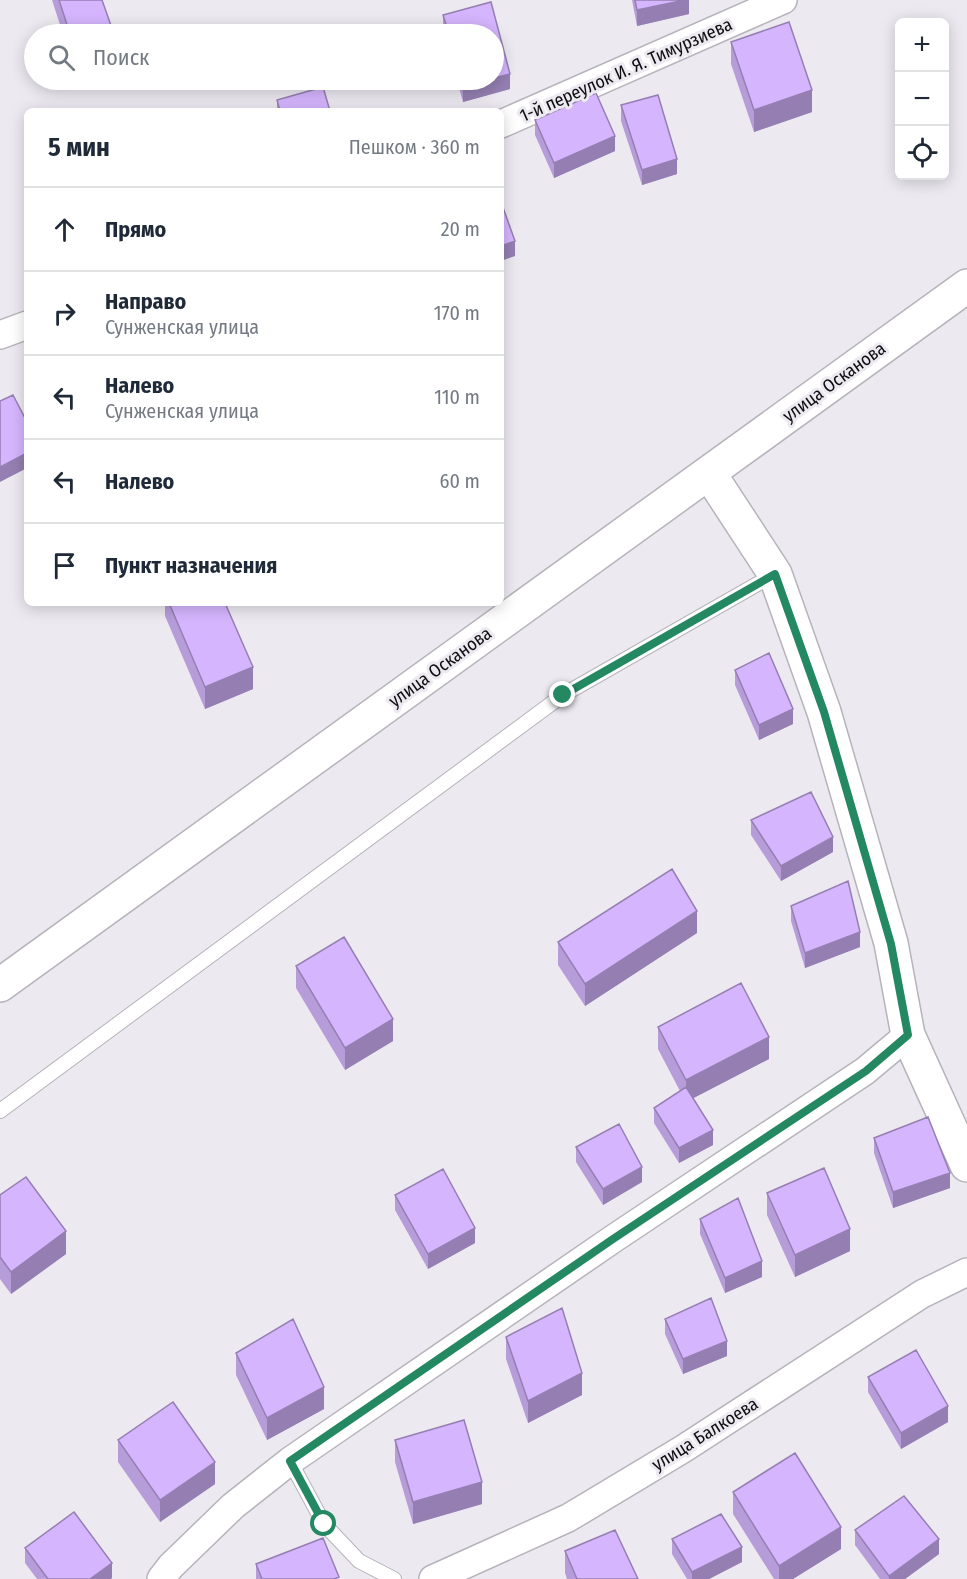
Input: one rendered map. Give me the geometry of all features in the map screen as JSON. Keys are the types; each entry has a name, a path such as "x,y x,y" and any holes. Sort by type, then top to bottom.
{"main road":[{"name":"улица Осканова","path":"0,986 967,285"},
{"path":"709,473 775,574 824,712 891,944 908,1035 967,1165"}],"street":[{"name":"1-й переулок И. Я. Тимурзиева","path":"504,123 783,0"},
{"path":"0,335 24,326"},
{"path":"160,1579 233,1506 290,1461 613,1239 866,1071 908,1035"},
{"name":"улица Балкоева","path":"435,1579 568,1518 683,1449 922,1294 967,1272"}],"lane":[{"path":"0,1111 563,695 775,574"},
{"path":"290,1461 324,1524 358,1561 394,1579"}],"building":[{"path":"59,0 102,0 110,24 67,24"},
{"path":"635,0 685,0 637,10"},
{"path":"491,2 497,24 446,24 443,15"},
{"path":"789,22 812,90 754,110 731,42"},
{"path":"504,51 510,74 504,76"},
{"path":"312,90 324,90 329,108 279,108 277,100"},
{"path":"596,93 615,136 554,163 535,120"},
{"path":"658,95 677,159 642,170 621,105"},
{"path":"504,210 515,241 504,245"},
{"path":"13,395 24,416 24,455 0,467 0,401"},
{"path":"170,606 226,606 253,667 205,687"},
{"path":"769,653 793,709 759,725 735,670"},
{"path":"811,792 833,837 781,866 751,820"},
{"path":"672,869 697,911 585,984 558,942"},
{"path":"848,881 860,932 805,953 791,906"},
{"path":"344,937 393,1019 345,1048 296,966"},
{"path":"741,983 769,1037 686,1080 658,1027"},
{"path":"686,1087 713,1130 679,1148 654,1108"},
{"path":"928,1117 950,1173 893,1192 874,1138"},
{"path":"619,1124 642,1167 603,1189 576,1147"},
{"path":"824,1168 850,1229 795,1255 767,1193"},
{"path":"443,1169 475,1228 428,1254 395,1195"},
{"path":"26,1177 66,1231 11,1272 0,1257 0,1195"},
{"path":"738,1198 762,1261 725,1278 700,1219"},
{"path":"711,1298 727,1341 683,1359 665,1319"},
{"path":"562,1308 582,1373 528,1401 506,1337"},
{"path":"293,1319 324,1387 267,1418 236,1353"},
{"path":"916,1350 948,1406 901,1433 868,1377"},
{"path":"173,1402 215,1462 160,1500 118,1440"},
{"path":"464,1420 482,1482 413,1502 395,1440"},
{"path":"795,1453 841,1527 779,1566 733,1492"},
{"path":"904,1496 939,1539 889,1576 855,1530"},
{"path":"74,1512 112,1563 90,1579 48,1579 25,1548"},
{"path":"721,1514 742,1547 692,1572 672,1539"},
{"path":"615,1530 638,1579 577,1579 565,1551"},
{"path":"323,1538 339,1577 334,1579 262,1579 256,1564"}],"route":[{"path":"324,1524 290,1461 613,1239 707,1179 866,1071 908,1035 891,944 824,712 775,574 563,695"}]}
